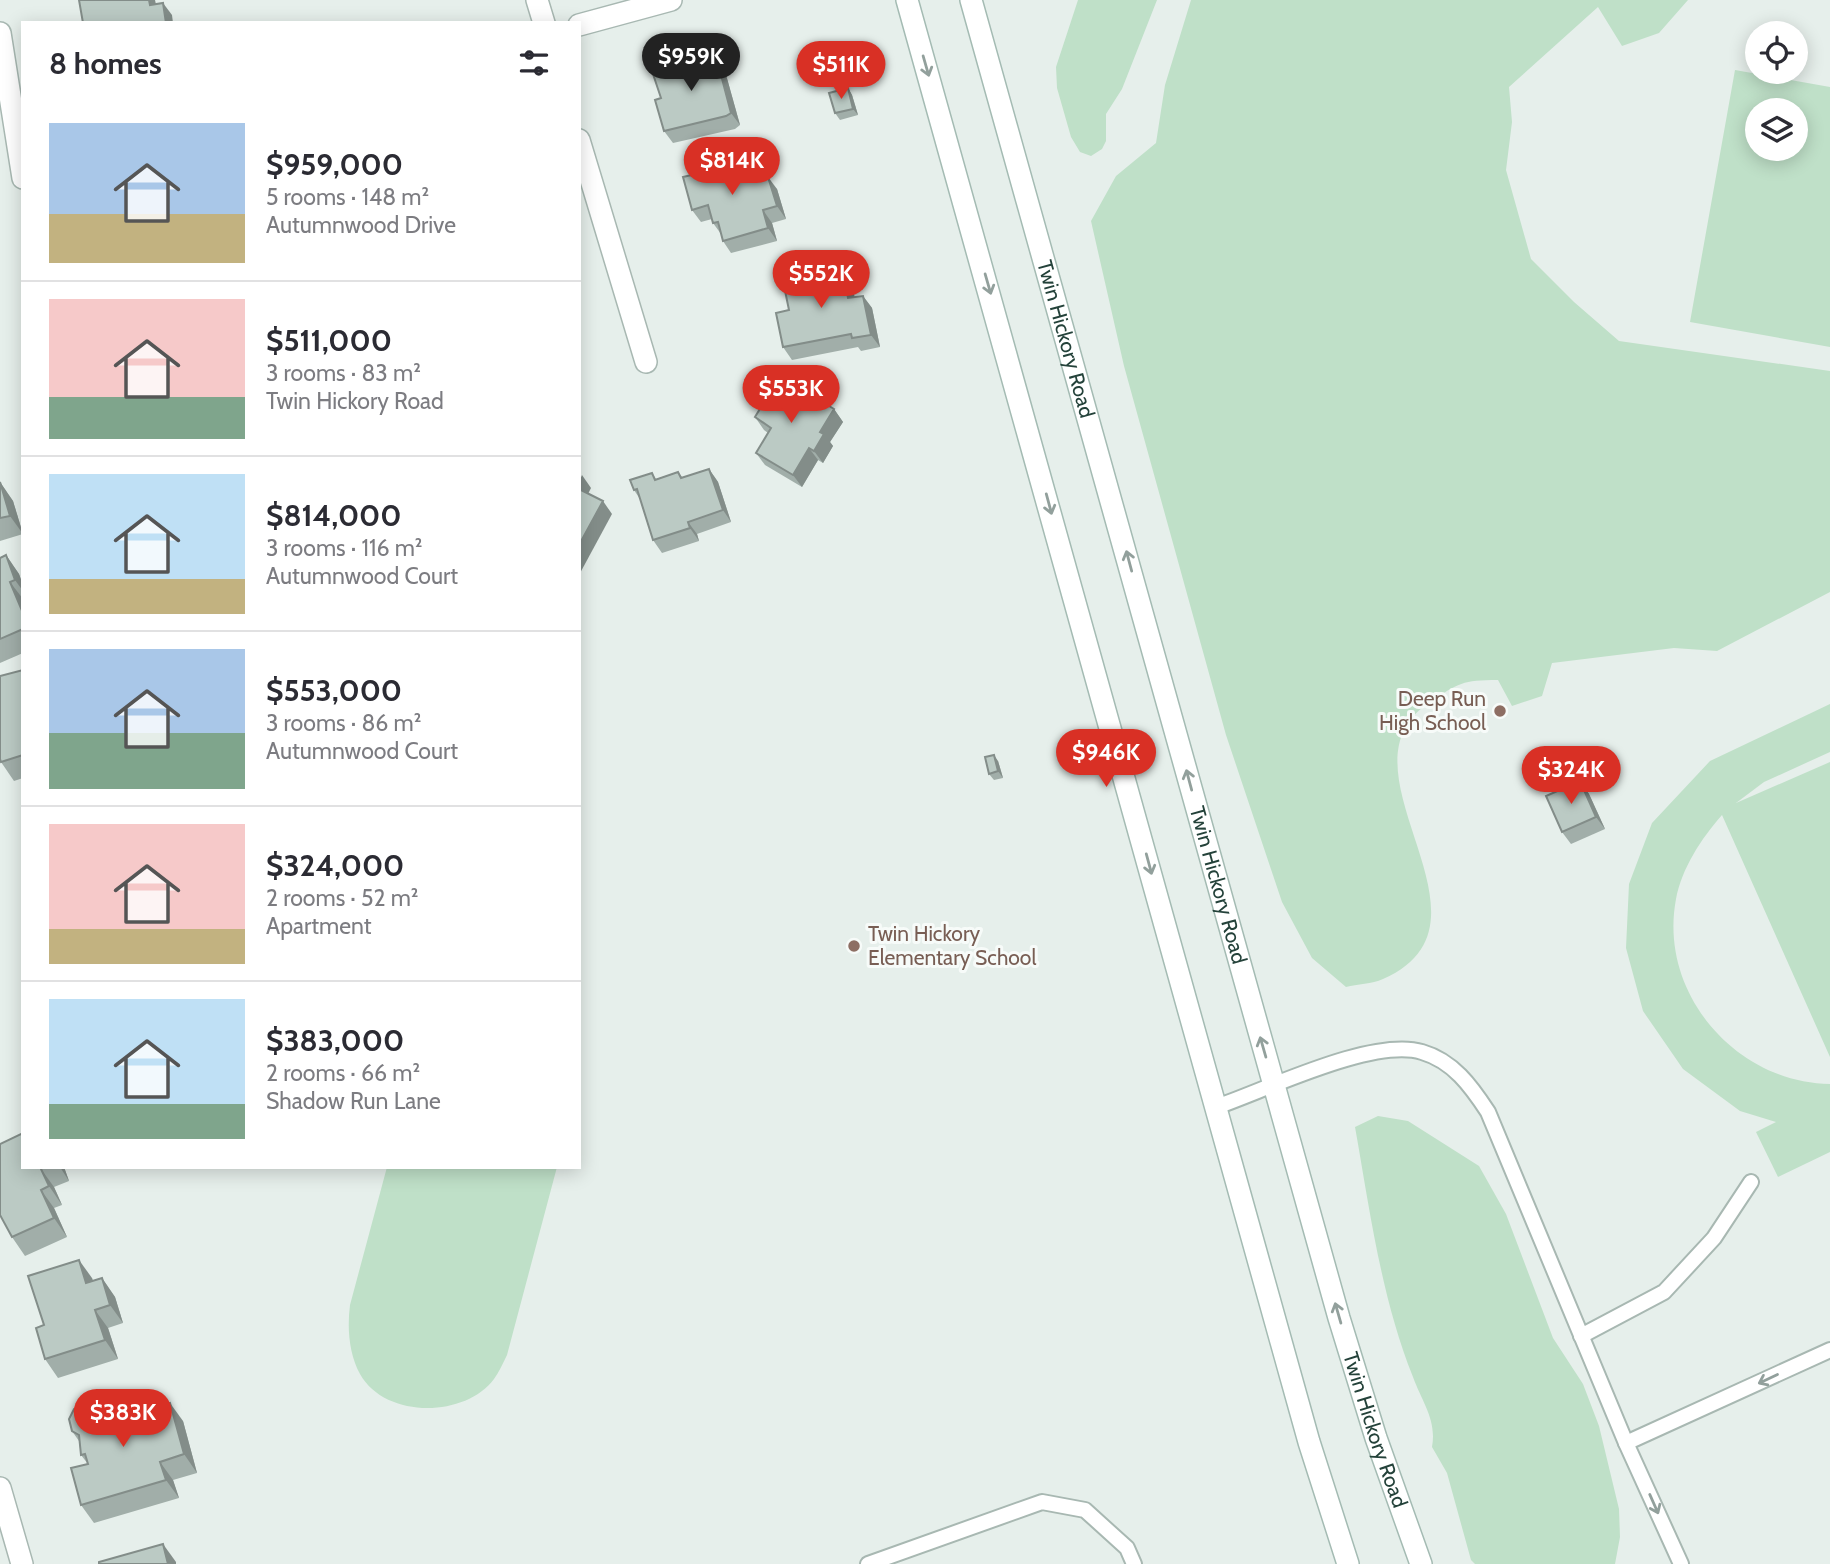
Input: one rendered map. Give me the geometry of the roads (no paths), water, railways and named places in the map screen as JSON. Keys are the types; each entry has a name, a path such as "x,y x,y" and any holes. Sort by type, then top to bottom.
{"main road":[{"path":"537,0 543,21"},
{"path":"581,23 671,0"},
{"path":"907,0 1309,1442 1348,1564"},
{"name":"Twin Hickory Road","path":"971,0 1357,1380 1421,1564"},
{"path":"0,33 16,167"},
{"path":"581,147 646,362"},
{"path":"0,1489 22,1564"}],"lane":[{"path":"1216,1107 1360,1055 1390,1049 1421,1052 1447,1064 1470,1084 1488,1112 1626,1443 1681,1564"},
{"path":"1581,1336 1664,1292 1714,1238 1751,1182"},
{"path":"1626,1443 1830,1350"},
{"path":"868,1564 1042,1502 1085,1510 1127,1548 1134,1564"}],"place":[{"name":"Deep Run High School","path":"1500,711"},
{"name":"Twin Hickory Elementary School","path":"854,946"}]}
